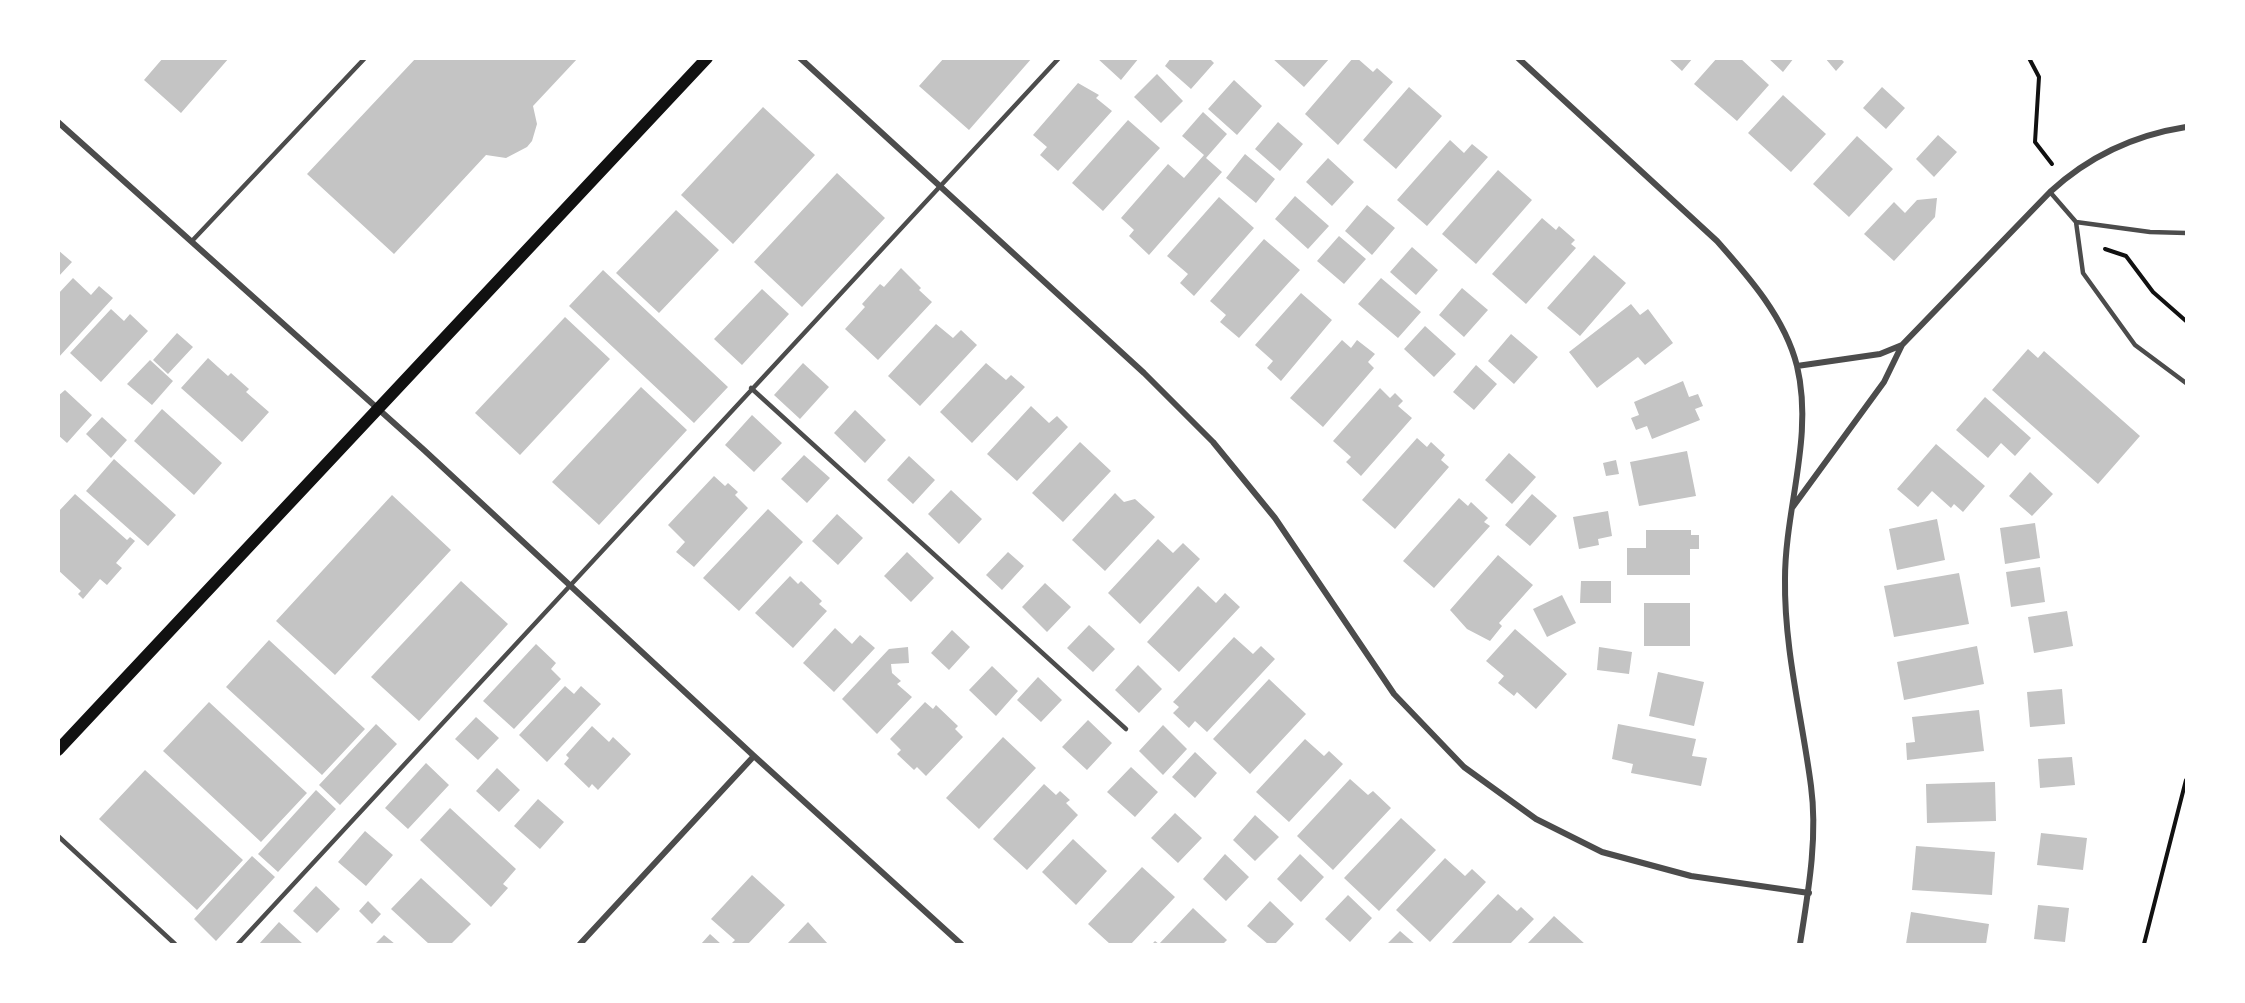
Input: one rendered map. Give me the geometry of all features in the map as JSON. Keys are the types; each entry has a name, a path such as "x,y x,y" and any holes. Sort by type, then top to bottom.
{"main road":[{"path":"58,750 707,58"}],"street":[{"path":"801,58 938,187 1144,373 1213,442 1275,518 1394,694 1464,767 1536,819 1602,852 1691,876 1809,893"},
{"path":"1518,58 1723,248 1775,316 1797,366 1802,402 1802,442 1791,508 1785,589 1791,664 1811,788 1809,893 1800,945"},
{"path":"58,122 378,409 962,945"},
{"path":"1791,508 1884,382 1902,345 2050,192 2064,179 2101,155 2132,140 2187,127"},
{"path":"1797,366 1880,354 1902,345"},
{"path":"580,945 754,756"}],"lane":[{"path":"192,241 365,58"},
{"path":"238,945 751,388 1059,58"},
{"path":"2050,192 2076,222 2083,273 2135,345 2187,383"},
{"path":"2076,222 2150,232 2187,233"},
{"path":"751,388 1126,729"},
{"path":"58,836 175,945"}],"path":[{"path":"2029,58 2039,77 2035,142 2064,179"},
{"path":"2105,249 2126,256 2153,292 2187,321"},
{"path":"2144,945 2187,780"}],"building":[{"path":"163,58 229,58 181,113 144,80"},
{"path":"416,58 578,58 533,106 537,124 532,141 527,147 506,158 486,155 394,254 307,174"},
{"path":"944,58 1032,58 969,130 919,86"},
{"path":"1097,58 1139,58 1121,80"},
{"path":"1171,58 1209,58 1214,63 1191,89 1165,66"},
{"path":"1272,58 1330,58 1304,87"},
{"path":"1353,58 1357,58 1373,72 1377,68 1393,82 1338,145 1305,114"},
{"path":"1668,58 1693,58 1682,71"},
{"path":"1717,58 1740,58 1769,85 1737,121 1694,84"},
{"path":"1768,58 1794,58 1783,72"},
{"path":"1825,58 1840,58 1844,62 1836,71"},
{"path":"1157,74 1183,101 1161,123 1134,97"},
{"path":"1234,80 1262,106 1237,135 1208,109"},
{"path":"1078,83 1099,95 1096,98 1112,111 1058,171 1040,155 1047,147 1033,135"},
{"path":"1409,87 1442,116 1396,169 1363,140"},
{"path":"1882,87 1905,108 1886,129 1863,108"},
{"path":"1783,95 1826,134 1791,172 1748,133"},
{"path":"763,107 815,155 733,244 681,195"},
{"path":"1203,112 1227,134 1206,158 1222,172 1149,255 1129,236 1134,230 1121,218 1168,164 1184,178 1204,155 1182,136"},
{"path":"1128,120 1160,148 1103,211 1072,183"},
{"path":"1278,122 1303,144 1280,171 1255,149"},
{"path":"1938,135 1957,152 1934,177 1916,159"},
{"path":"1857,136 1893,169 1849,217 1813,184"},
{"path":"1450,140 1464,153 1472,144 1488,157 1427,226 1397,200"},
{"path":"1245,154 1275,179 1256,203 1226,178"},
{"path":"1328,158 1354,182 1332,206 1306,182"},
{"path":"1498,170 1532,200 1476,264 1442,234"},
{"path":"837,173 885,218 802,307 754,262"},
{"path":"1295,196 1329,226 1308,249 1275,219"},
{"path":"1219,197 1254,228 1194,296 1180,283 1188,274 1167,256"},
{"path":"1937,198 1935,217 1894,261 1864,234 1894,202 1905,213 1917,200"},
{"path":"1367,205 1395,228 1372,255 1345,231"},
{"path":"676,210 719,250 659,313 616,273"},
{"path":"1542,218 1556,230 1559,226 1575,240 1571,244 1576,248 1526,304 1492,274"},
{"path":"1339,236 1366,259 1344,284 1317,261"},
{"path":"1264,239 1300,270 1239,338 1220,322 1226,315 1210,301"},
{"path":"1412,247 1438,270 1416,295 1390,272"},
{"path":"58,250 72,262 58,277"},
{"path":"1594,255 1626,283 1580,336 1547,308"},
{"path":"901,268 932,302 878,360 845,329 865,307 862,304 880,284 884,287"},
{"path":"603,270 728,387 694,423 569,306"},
{"path":"73,278 91,295 99,286 113,298 58,358 58,294"},
{"path":"1381,278 1421,312 1398,338 1358,304"},
{"path":"1462,288 1488,310 1464,337 1439,315"},
{"path":"762,289 789,314 742,365 714,339"},
{"path":"1301,293 1332,320 1281,381 1267,368 1273,361 1255,345"},
{"path":"1631,304 1640,315 1648,309 1673,343 1645,365 1638,357 1597,388 1569,352"},
{"path":"111,309 124,321 130,314 148,331 101,382 70,353"},
{"path":"565,317 610,359 520,455 475,413"},
{"path":"936,324 953,338 961,330 977,345 920,406 888,376"},
{"path":"1425,326 1456,354 1434,377 1404,349"},
{"path":"177,333 193,347 168,374 153,360"},
{"path":"1511,334 1538,357 1514,384 1488,361"},
{"path":"1342,340 1351,348 1357,340 1375,354 1368,362 1374,368 1323,427 1290,398"},
{"path":"2028,349 2038,358 2044,351 2140,436 2098,484 1992,390"},
{"path":"208,358 228,376 231,373 249,389 246,392 269,412 242,442 181,388"},
{"path":"150,360 173,381 152,405 127,384"},
{"path":"803,363 829,387 800,419 774,395"},
{"path":"986,363 1006,380 1011,375 1025,387 972,443 940,412"},
{"path":"1476,365 1497,384 1474,410 1453,392"},
{"path":"1683,381 1689,397 1698,394 1703,406 1695,409 1700,420 1652,439 1647,426 1636,430 1631,418 1639,415 1634,402"},
{"path":"641,387 687,430 599,525 552,482"},
{"path":"1380,388 1390,398 1395,393 1403,401 1398,406 1412,418 1361,476 1346,462 1351,457 1333,441"},
{"path":"65,390 92,415 67,443 58,435 58,396"},
{"path":"1985,397 2031,438 2015,456 2001,443 1988,458 1956,430"},
{"path":"1031,406 1049,423 1057,416 1068,427 1017,481 987,454"},
{"path":"162,409 222,463 194,495 134,441"},
{"path":"855,410 886,440 865,463 834,433"},
{"path":"752,415 782,443 754,472 725,445"},
{"path":"102,417 127,440 111,458 86,434"},
{"path":"1417,438 1427,447 1431,442 1445,455 1441,460 1449,467 1395,529 1362,500"},
{"path":"1080,442 1111,471 1063,522 1032,493"},
{"path":"1936,444 1985,486 1963,512 1954,504 1951,508 1932,491 1918,507 1897,489"},
{"path":"1687,451 1696,496 1639,506 1630,462"},
{"path":"1509,453 1536,477 1512,504 1485,480"},
{"path":"804,455 830,478 807,503 781,479"},
{"path":"909,456 935,480 913,504 887,480"},
{"path":"114,459 176,515 148,546 86,491"},
{"path":"1616,460 1619,474 1606,476 1603,463"},
{"path":"2030,472 2053,494 2032,516 2009,496"},
{"path":"714,476 725,486 728,483 738,492 735,495 748,508 694,567 676,552 685,542 668,525"},
{"path":"951,490 982,519 959,544 928,514"},
{"path":"1115,493 1124,502 1135,499 1155,517 1105,571 1072,540"},
{"path":"75,494 127,540 130,537 135,541 116,563 122,568 107,585 100,579 83,599 78,594 81,591 58,570 58,512"},
{"path":"1532,494 1557,516 1530,546 1505,525"},
{"path":"392,495 451,550 335,675 276,621"},
{"path":"1459,498 1468,506 1471,502 1488,518 1484,522 1490,526 1434,588 1403,561"},
{"path":"768,509 803,542 739,611 703,578"},
{"path":"1608,511 1612,536 1598,539 1599,545 1579,549 1573,517"},
{"path":"837,514 863,538 838,565 812,541"},
{"path":"1937,519 1945,560 1897,570 1889,529"},
{"path":"2035,523 2040,558 2005,564 2000,528"},
{"path":"1646,530 1691,530 1691,535 1699,535 1699,549 1690,549 1690,575 1627,575 1627,548 1646,548"},
{"path":"1158,539 1173,553 1183,543 1200,559 1140,624 1108,593"},
{"path":"907,552 934,578 911,602 884,576"},
{"path":"1008,552 1024,566 1002,590 986,575"},
{"path":"1498,555 1533,585 1499,623 1502,626 1490,641 1467,629 1450,610"},
{"path":"2040,567 2045,602 2011,607 2006,572"},
{"path":"1959,573 1969,624 1894,637 1884,586"},
{"path":"790,576 798,584 801,581 822,601 819,604 827,611 793,648 755,613"},
{"path":"461,581 508,624 419,721 371,677"},
{"path":"1581,581 1611,581 1611,603 1580,603"},
{"path":"1045,583 1071,607 1047,632 1022,607"},
{"path":"1198,586 1216,603 1225,593 1240,607 1179,672 1147,642"},
{"path":"1562,595 1576,623 1547,637 1533,609"},
{"path":"1644,603 1690,603 1690,646 1644,646"},
{"path":"2067,611 2073,646 2034,653 2028,617"},
{"path":"1089,625 1115,649 1093,672 1067,648"},
{"path":"835,628 852,644 860,635 875,648 834,692 803,663"},
{"path":"1515,629 1567,674 1536,709 1517,692 1514,696 1498,683 1504,676 1486,661"},
{"path":"952,630 970,647 949,670 931,653"},
{"path":"1234,637 1253,654 1261,646 1275,659 1207,732 1195,721 1189,728 1173,713 1179,707 1173,702"},
{"path":"269,640 365,729 322,775 226,687"},
{"path":"536,644 556,663 551,669 561,679 514,729 483,701"},
{"path":"1977,646 1984,684 1904,700 1897,662"},
{"path":"908,647 909,663 891,664 892,673 901,681 897,684 912,697 877,734 842,699 889,649"},
{"path":"1599,647 1632,652 1629,674 1597,670"},
{"path":"1138,665 1162,689 1139,713 1115,690"},
{"path":"992,666 1018,691 996,716 969,690"},
{"path":"1658,672 1704,682 1694,726 1649,716"},
{"path":"1038,677 1062,700 1041,722 1017,700"},
{"path":"1269,679 1306,714 1250,774 1213,739"},
{"path":"565,686 574,694 581,686 601,704 547,762 519,735"},
{"path":"2062,689 2065,724 2030,727 2027,692"},
{"path":"209,702 307,793 261,842 163,751"},
{"path":"925,702 933,709 936,705 958,726 955,729 963,737 926,776 917,767 914,770 897,754 901,750 890,739"},
{"path":"1979,710 1984,751 1907,760 1906,743 1915,742 1912,717"},
{"path":"476,717 499,738 478,760 455,739"},
{"path":"1088,720 1112,743 1087,770 1062,747"},
{"path":"376,724 397,744 340,805 319,785"},
{"path":"1618,724 1696,739 1692,756 1707,758 1701,786 1631,773 1633,764 1612,759"},
{"path":"1163,725 1187,749 1163,775 1139,751"},
{"path":"592,726 609,742 613,737 631,754 598,790 592,784 589,788 564,764 569,758 566,755"},
{"path":"1003,737 1036,768 979,829 946,798"},
{"path":"1305,739 1324,756 1329,751 1343,764 1289,822 1256,792"},
{"path":"1195,752 1217,773 1195,798 1172,777"},
{"path":"2072,757 2075,785 2040,788 2038,759"},
{"path":"426,763 449,785 408,829 385,808"},
{"path":"1131,767 1158,792 1135,817 1107,792"},
{"path":"497,768 520,790 499,812 476,791"},
{"path":"145,770 243,860 197,910 99,819"},
{"path":"1350,779 1368,795 1373,791 1391,808 1333,870 1297,836"},
{"path":"1995,782 1996,821 1927,823 1926,784"},
{"path":"1044,784 1056,795 1060,791 1070,800 1066,803 1078,815 1027,870 993,839"},
{"path":"316,790 336,809 278,872 258,854"},
{"path":"538,799 564,822 540,849 514,826"},
{"path":"450,808 516,869 503,884 508,888 491,907 420,840"},
{"path":"1175,813 1202,838 1178,863 1151,838"},
{"path":"1255,815 1279,837 1255,861 1233,840"},
{"path":"1401,818 1436,850 1379,911 1344,878"},
{"path":"365,831 393,855 366,886 338,862"},
{"path":"2041,833 2087,838 2083,870 2037,865"},
{"path":"1073,839 1107,871 1076,905 1042,872"},
{"path":"1916,846 1995,852 1992,895 1912,890"},
{"path":"1225,854 1249,877 1226,901 1203,879"},
{"path":"1300,854 1324,877 1301,902 1277,879"},
{"path":"252,856 275,877 216,941 194,919"},
{"path":"1445,858 1465,876 1472,869 1486,882 1430,942 1396,910"},
{"path":"1142,867 1175,897 1131,944 1110,944 1088,924"},
{"path":"752,875 785,905 748,944 731,944 735,940 711,919"},
{"path":"421,878 471,924 451,944 429,944 391,909"},
{"path":"316,886 340,909 317,933 293,911"},
{"path":"1498,894 1517,911 1521,907 1534,919 1510,944 1451,944"},
{"path":"1348,895 1372,918 1350,942 1325,919"},
{"path":"368,901 381,914 372,924 359,911"},
{"path":"1270,901 1294,924 1275,944 1268,944 1247,926"},
{"path":"2038,905 2069,908 2065,942 2034,939"},
{"path":"1193,908 1227,940 1223,944 1159,944"},
{"path":"1911,912 1989,924 1986,944 1906,944"},
{"path":"1554,916 1585,944 1527,944"},
{"path":"279,922 303,944 259,944"},
{"path":"808,922 828,944 787,944"},
{"path":"1400,931 1415,944 1387,944"},
{"path":"710,934 721,944 701,944"},
{"path":"384,935 395,944 375,944"}]}
